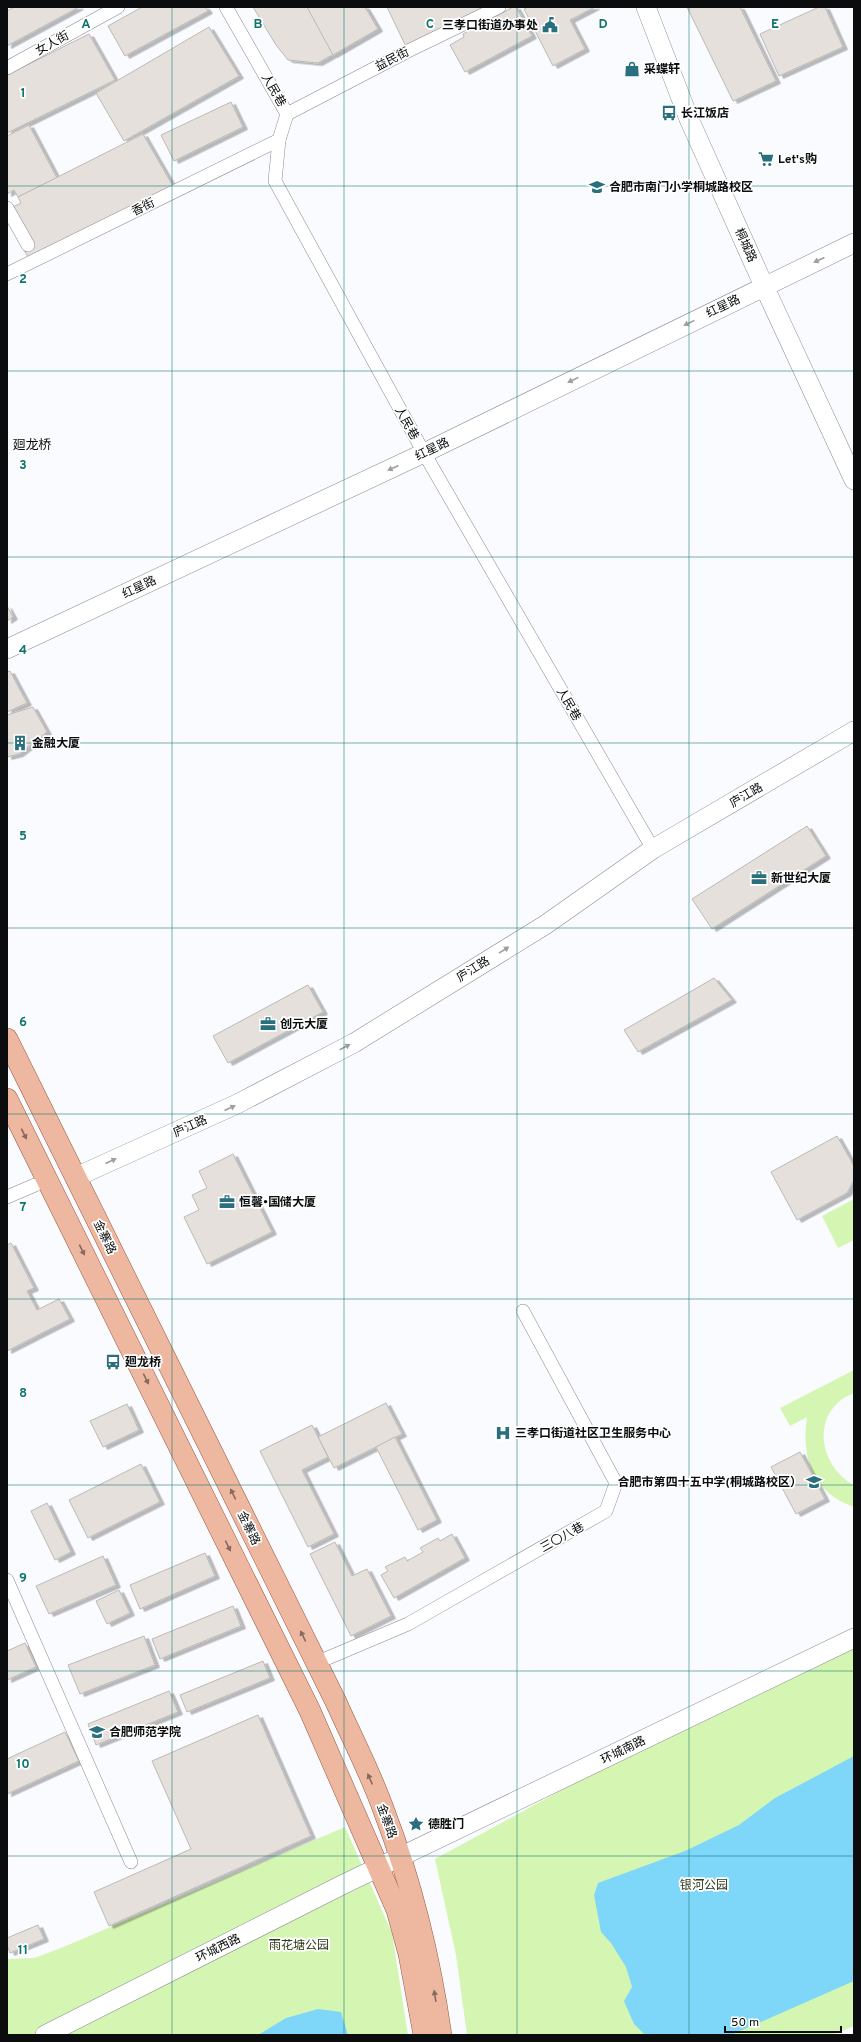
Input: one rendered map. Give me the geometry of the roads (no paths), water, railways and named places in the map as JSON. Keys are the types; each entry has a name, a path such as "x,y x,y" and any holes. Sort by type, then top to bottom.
{"main road":[{"name":"金寨路","path":"7,1038 316,1663 384,1810 397,1910 407,1947 424,2035"},
{"name":"金寨路","path":"7,1099 310,1711 390,1863 416,1907 427,1949 441,2035"}],"street":[{"name":"女人街","path":"7,68 118,7"},
{"name":"人民巷","path":"226,7 287,114 279,140 275,181 424,453 653,849"},
{"name":"益民街","path":"287,114 408,51 499,7"},
{"name":"桐城路","path":"646,7 689,119 854,454"},
{"name":"桐城路","path":"659,7 710,142 854,480"},
{"name":"香街","path":"7,274 279,140"},
{"path":"7,208 16,228 28,245"},
{"name":"红星路","path":"7,649 424,453 769,283 854,243"},
{"name":"庐江路","path":"76,1177 238,1104 354,1043 545,925 653,849 854,731"},
{"path":"7,1197 34,1185"},
{"name":"三〇八巷","path":"316,1663 408,1624 606,1511 616,1483 523,1311"},
{"path":"7,1580 131,1862"},
{"name":"环城南路","path":"390,1863 854,1638"},
{"name":"环城西路","path":"45,2035 390,1863"}],"water":[{"path":"854,1756 854,1981 731,2035 645,2035 634,2024 624,2001 632,1987 626,1967 611,1943 601,1932 594,1895 598,1883 685,1851 739,1825 775,1798"},
{"path":"318,2009 341,2012 348,2035 258,2035 286,2018"}],"place":[{"name":"三孝口街道办事处","path":"550,25"},
{"name":"采蝶轩","path":"632,69"},
{"name":"长江饭店","path":"669,113"},
{"name":"Let's购","path":"766,159"},
{"name":"合肥市南门小学桐城路校区","path":"597,187"},
{"name":"金融大厦","path":"20,743"},
{"name":"新世纪大厦","path":"759,878"},
{"name":"创元大厦","path":"268,1024"},
{"name":"恒馨•国储大厦","path":"227,1202"},
{"name":"廻龙桥","path":"113,1362"},
{"name":"三孝口街道社区卫生服务中心","path":"503,1433"},
{"name":"合肥市第四十五中学(桐城路校区）","path":"814,1482"},
{"name":"合肥师范学院","path":"97,1732"},
{"name":"德胜门","path":"416,1824"}],"district":[{"name":"廻龙桥","path":"32,444"}],"park label":[{"name":"银河公园","path":"704,1885"},
{"name":"雨花塘公园","path":"299,1945"}]}
